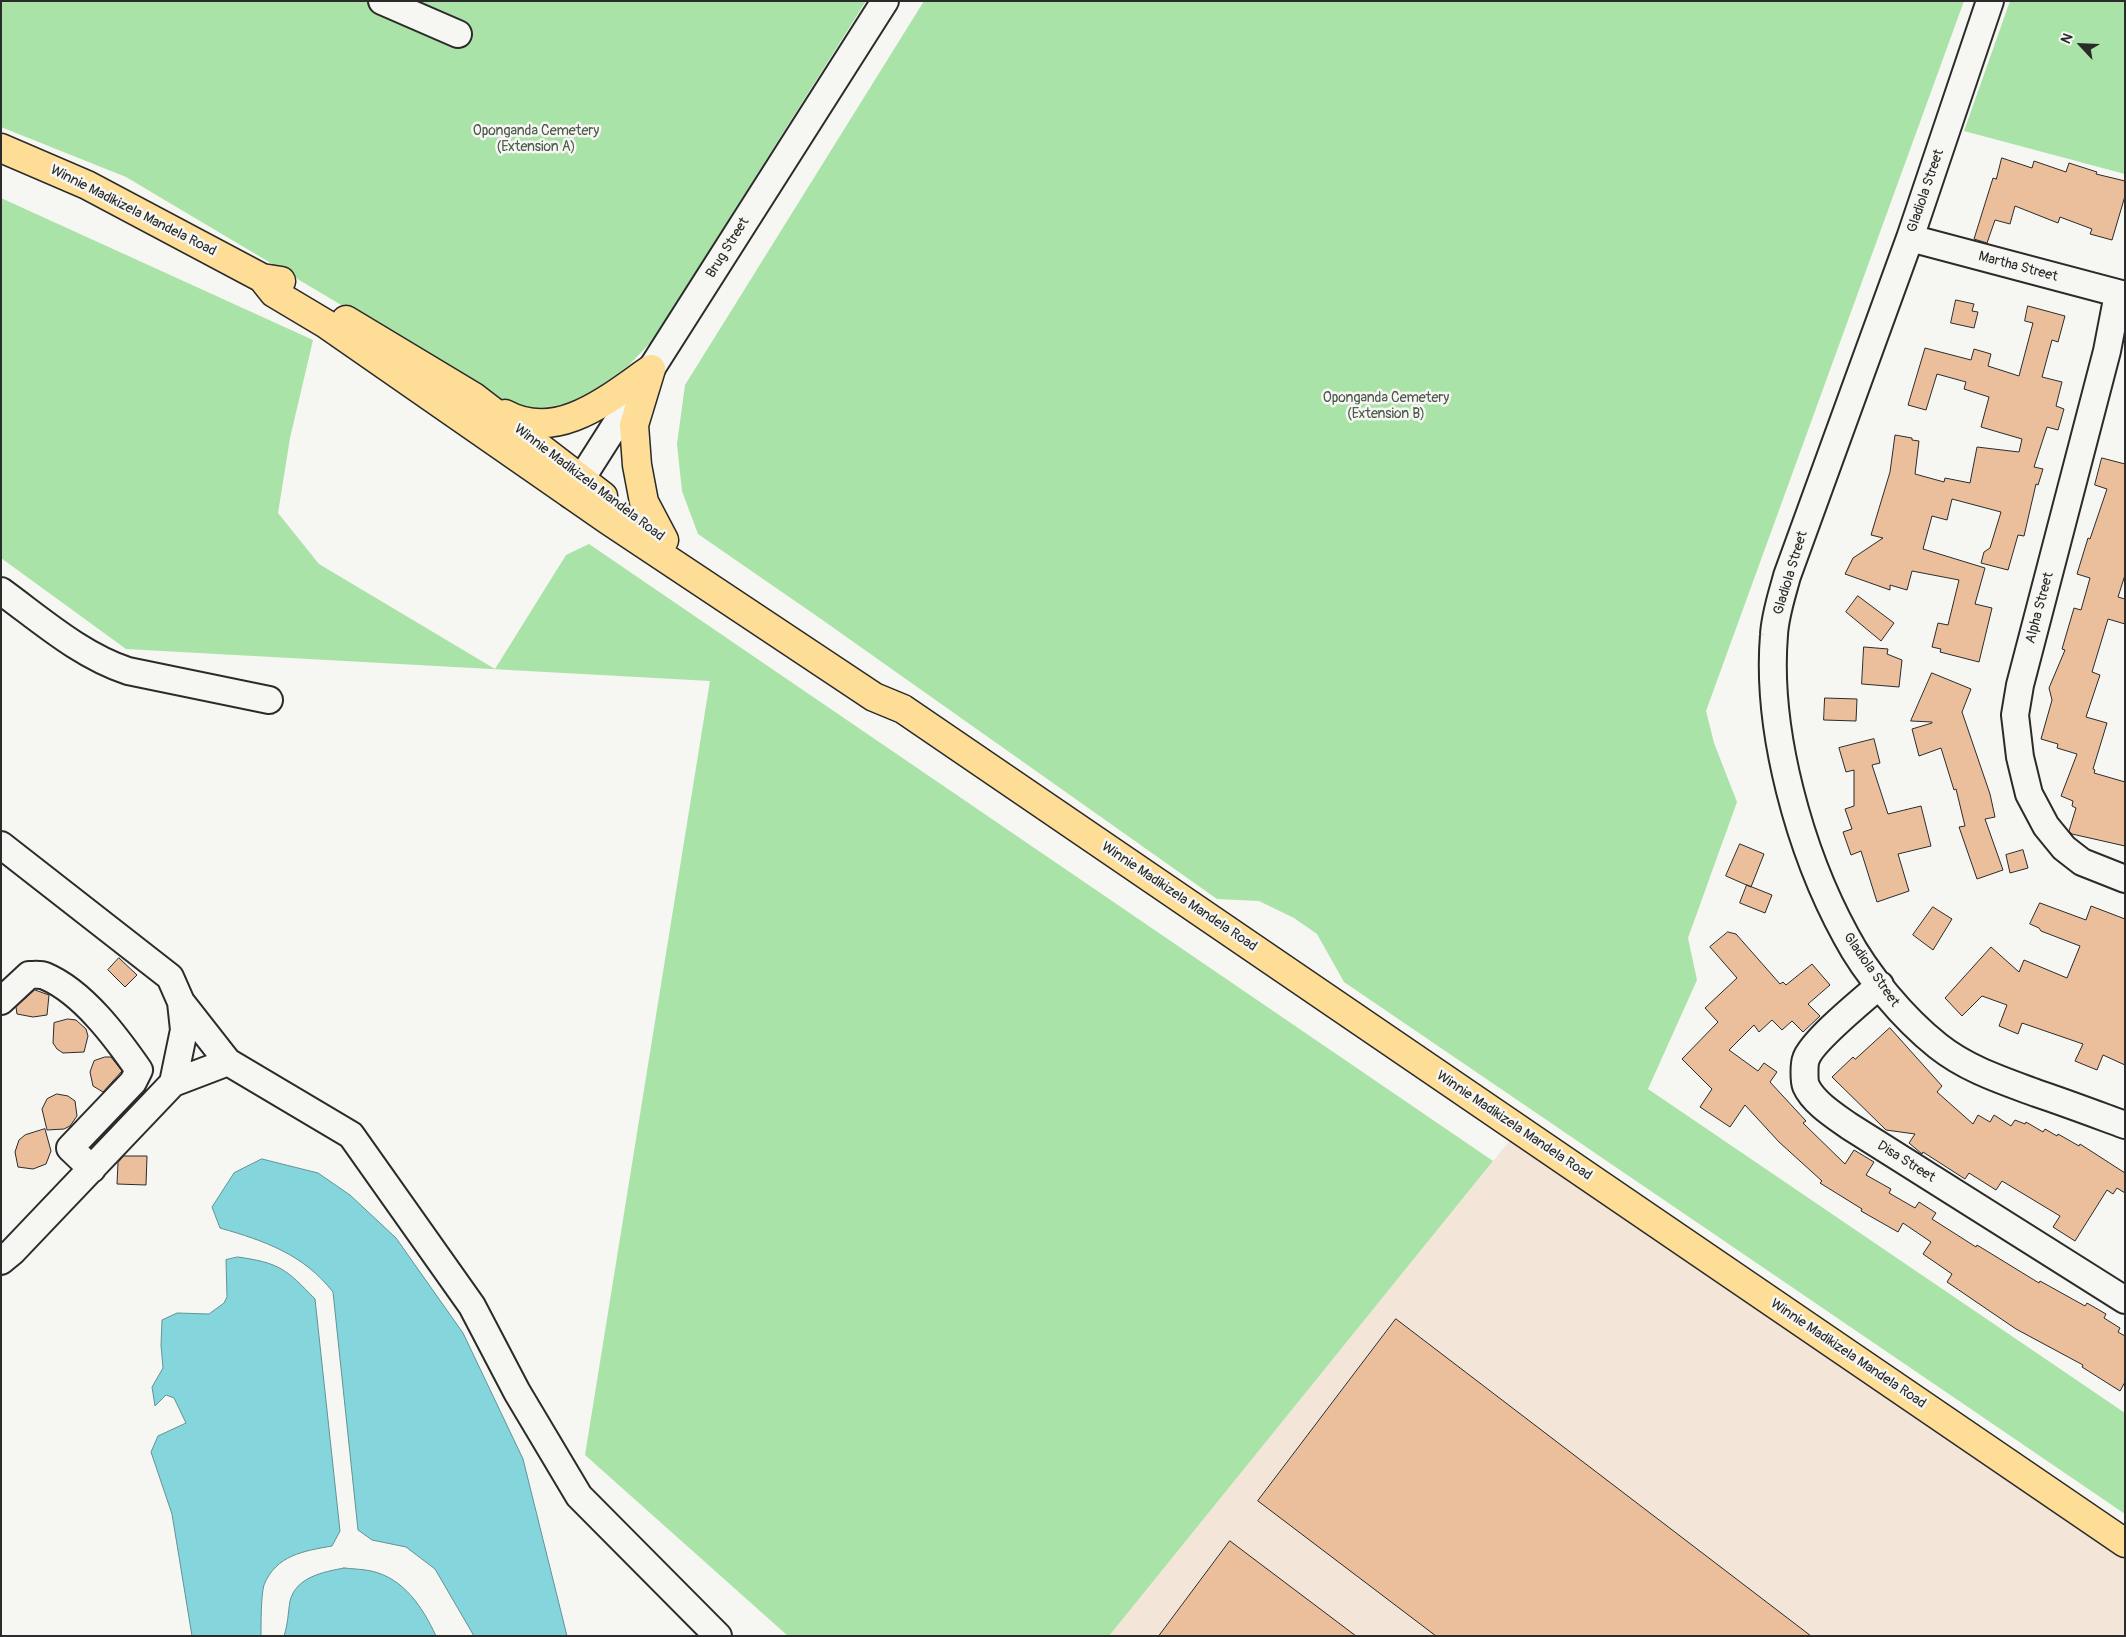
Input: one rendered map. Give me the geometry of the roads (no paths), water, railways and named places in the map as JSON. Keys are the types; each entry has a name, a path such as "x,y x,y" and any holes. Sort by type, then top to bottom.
{"main road":[{"name":"Winnie Madikizela Mandela Road","path":"1,148 87,184 262,278 281,281 391,345 474,397 576,487 874,697 903,709 2125,1543"},
{"name":"Winnie Madikizela Mandela Road","path":"262,278 274,293 326,324 576,487 664,540 881,686 903,709"},
{"path":"474,397 518,421 535,424 557,422 577,417 604,402 651,369"},
{"path":"651,369 634,425 636,465 644,502 664,540"}],"street":[{"path":"382,1 458,34"},
{"name":"Brug Street","path":"576,487 885,1"},
{"name":"Gladiola Street","path":"1990,1 1910,238 1787,576 1774,632 1772,686 1779,733 1795,809 1826,895 1846,938 1902,1013 1937,1045 1961,1062 1990,1076 2125,1125"},
{"name":"Martha Street","path":"1910,238 2121,294"},
{"name":"Alpha Street","path":"2121,294 2020,685 2015,715 2020,757 2029,794 2046,826 2064,848 2082,862 2125,879"},
{"path":"1,591 87,653 105,663 128,671 269,700"},
{"path":"1,845 170,977 181,1002 228,1062 351,1135 472,1306 517,1392 579,1496 718,1636"},
{"path":"1,1002 29,975 43,975 64,988 99,1018 139,1070 133,1082 70,1148 92,1169"},
{"name":"Disa Street","path":"1880,985 1825,1034 1806,1059 1806,1086 1825,1109 1848,1126 2125,1300"},
{"path":"173,1082 184,1030 181,1002"},
{"path":"1,1261 92,1169 173,1082 228,1062"}],"water":[{"path":"262,1159 318,1173 350,1195 396,1238 463,1333 523,1459 567,1636 474,1636 435,1569 406,1547 372,1540 358,1530 333,1292 296,1258 268,1244 220,1228 212,1207 234,1173"},
{"path":"238,1257 264,1262 281,1269 297,1281 315,1299 340,1531 332,1546 292,1556 283,1561 269,1575 263,1590 261,1636 192,1636 172,1514 151,1452 158,1436 186,1423 174,1398 166,1395 155,1406 152,1387 163,1368 161,1345 162,1320 177,1313 209,1314 224,1303 227,1297 226,1260"},
{"path":"344,1568 371,1571 393,1580 403,1587 425,1615 436,1636 284,1636 290,1601 298,1586 311,1577"}],"park label":[{"name":"Oponganda Cemetery (Extension A)","path":"536,140"},
{"name":"Oponganda Cemetery (Extension B)","path":"1386,406"}]}
